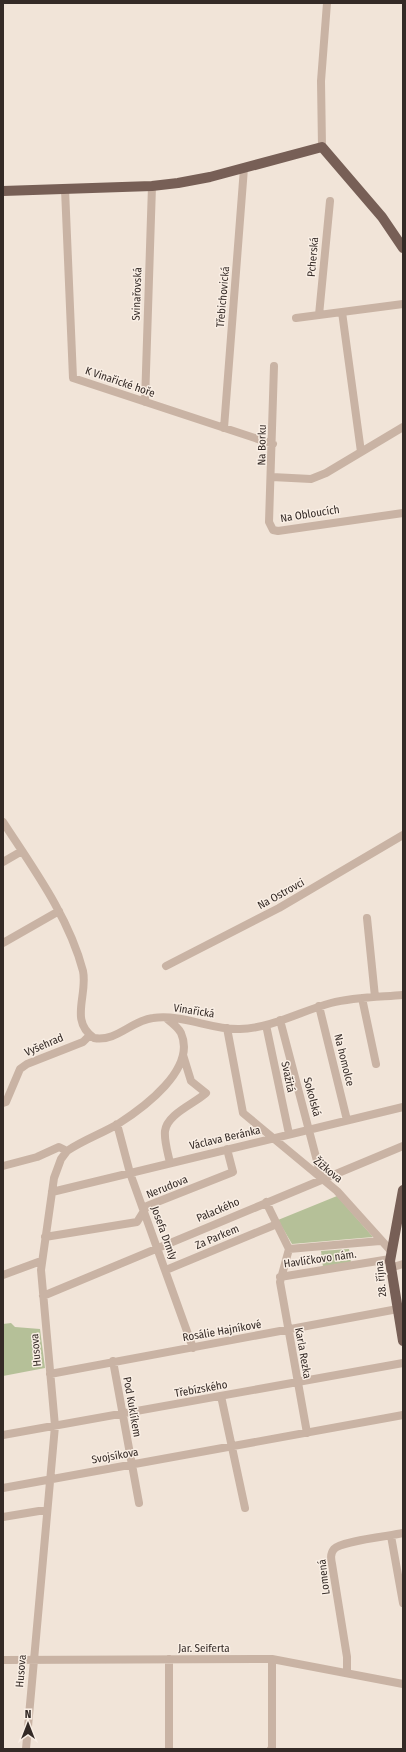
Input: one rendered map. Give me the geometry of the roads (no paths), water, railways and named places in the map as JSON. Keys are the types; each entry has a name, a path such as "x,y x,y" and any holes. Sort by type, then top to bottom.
{"main road":[{"path":"3,191 152,186 195,181 322,147 382,217 403,248"},
{"name":"28. října","path":"403,1190 390,1260 400,1309 403,1341"}],"street":[{"path":"322,147 321,81 327,3"},
{"name":"Třebichovická","path":"224,428 244,168"},
{"name":"Svinařovská","path":"145,402 152,186"},
{"name":"K Vinařické hoře","path":"65,189 73,378 273,444"},
{"name":"Pcherská","path":"319,315 330,201"},
{"path":"296,318 403,304"},
{"path":"342,312 361,452"},
{"name":"Na Borku","path":"274,366 272,477 311,479 326,473 403,427"},
{"name":"Na Obloucích","path":"272,477 269,522 273,530 278,531 403,513"},
{"path":"3,822 59,911 81,966 84,991 80,1014 84,1029 90,1035"},
{"name":"Na Ostrovci","path":"166,966 279,908 403,835"},
{"path":"3,862 22,851"},
{"path":"3,943 59,911"},
{"path":"366,918 375,997"},
{"name":"Vinařická","path":"90,1035 102,1039 109,1038 143,1021 153,1018 188,1019 227,1028 241,1029 266,1025 319,1006 344,1000 403,995"},
{"path":"362,998 376,1064"},
{"name":"Na homolce","path":"319,1006 347,1120"},
{"path":"166,1018 181,1033 183,1055 191,1081 206,1092 174,1116 166,1127 165,1137 170,1163"},
{"name":"Sokolská","path":"280,1020 322,1180"},
{"name":"Svažitá","path":"266,1025 289,1134"},
{"name":"Žižkova","path":"227,1028 243,1113 337,1191 369,1225 380,1241 390,1260"},
{"name":"Vyšehrad","path":"3,1104 6,1102 20,1069 27,1064 82,1042 90,1035"},
{"path":"3,1166 37,1157 59,1147 67,1151 117,1124 155,1096 173,1076 183,1055"},
{"name":"Václava Beránka","path":"52,1192 403,1107"},
{"name":"Josefa Drmly","path":"117,1124 130,1173 145,1210 193,1348"},
{"name":"Palackého","path":"43,1296 403,1146"},
{"name":"Nerudova","path":"45,1237 138,1222 147,1206 233,1172 227,1149"},
{"name":"Husova","path":"26,1749 55,1426 41,1261 57,1168 67,1151"},
{"name":"Havlíčkovo nám.","path":"266,1202 289,1249 280,1277 390,1260 403,1264"},
{"name":"Za Parkem","path":"166,1270 277,1224"},
{"name":"Havlíčkovo nám.","path":"289,1249 380,1241"},
{"path":"3,1275 41,1261"},
{"name":"Karla Rezka","path":"280,1277 288,1331 307,1433"},
{"name":"Rosálie Hajníkové","path":"50,1374 400,1309"},
{"name":"Pod Kuklíkem","path":"113,1362 139,1503"},
{"name":"Třebízského","path":"3,1435 403,1363"},
{"path":"221,1396 245,1508"},
{"name":"Svojsíkova","path":"3,1488 403,1415"},
{"path":"3,1517 47,1511"},
{"name":"Lomená","path":"347,1673 347,1657 331,1553 335,1548 344,1544 403,1533"},
{"path":"391,1536 403,1598"},
{"path":"169,1659 169,1749"},
{"path":"272,1659 272,1748"},
{"name":"Jar. Seiferta","path":"3,1660 272,1659 403,1684"}]}
